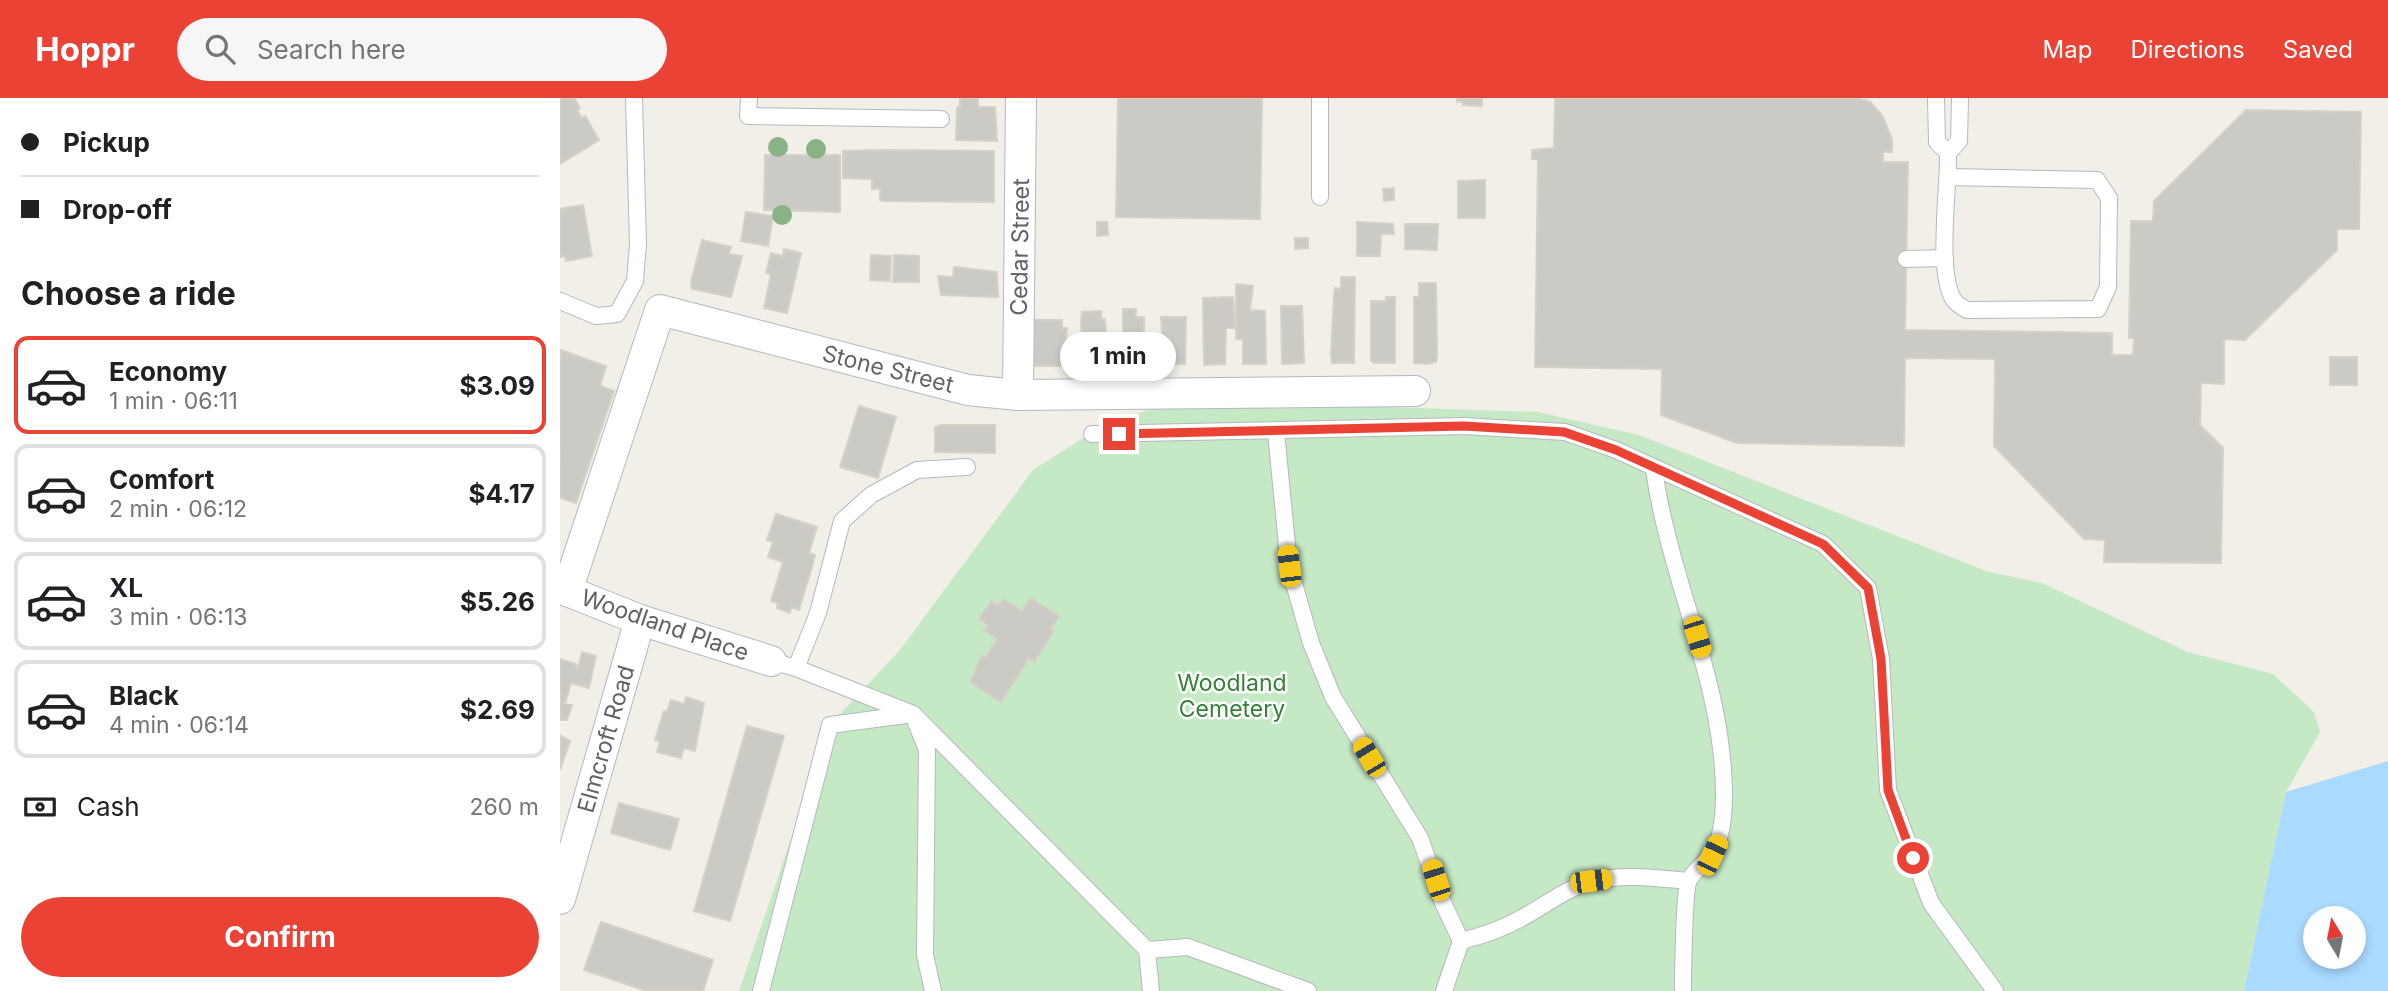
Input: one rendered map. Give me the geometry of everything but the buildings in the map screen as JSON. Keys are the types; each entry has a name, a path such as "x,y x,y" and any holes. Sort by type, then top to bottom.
{"street":[{"name":"Cedar Street","path":"1018,395 1021,98"},
{"name":"Stone Street","path":"564,589 660,310 968,390 1018,395 1415,391"},
{"name":"Woodland Place","path":"564,589 640,620 783,665"},
{"name":"Elmcroft Road","path":"560,899 640,620"}],"lane":[{"path":"560,301 596,316 617,314 635,281 638,244 634,98"},
{"path":"749,98 748,116 942,119"},
{"path":"1320,98 1320,197"},
{"path":"1937,98 1937,142 1948,153 1945,258 1946,281 1954,301 1967,310 2098,309 2108,287 2109,198 2096,180 1949,177"},
{"path":"1948,153 1959,141 1960,98"},
{"path":"1906,259 1945,258"},
{"path":"1092,434 1464,426 1564,432 1616,450 1823,544 1868,588 1881,659 1888,790 1931,903 1995,991"},
{"path":"1276,432 1289,566 1311,643 1333,697 1420,838 1443,903 1461,941 1444,991"},
{"path":"967,467 917,470 871,495 842,522 818,613 783,665 913,714 1147,950 1151,991"},
{"path":"1654,469 1668,545 1704,660 1718,726 1724,796 1720,838 1712,855 1688,881 1683,991"},
{"path":"761,991 830,725 913,714"},
{"path":"913,714 926,750 925,956 933,991"},
{"path":"1461,941 1486,935 1517,921 1561,894 1591,881 1634,876 1688,881"},
{"path":"1147,950 1188,947 1308,991"}],"green space":[{"name":"Woodland Cemetery","path":"1185,400 1537,412 1639,435 1989,572 2042,583 2188,652 2273,674 2314,712 2320,732 2286,792 2244,991 739,991 830,725 900,650 1033,470 1112,420"}],"water":[{"path":"2388,761 2388,991 2244,991 2286,792"}],"route":[{"path":"1119,434 1464,426 1564,432 1616,450 1823,544 1868,588 1881,659 1888,790 1913,858"}]}
